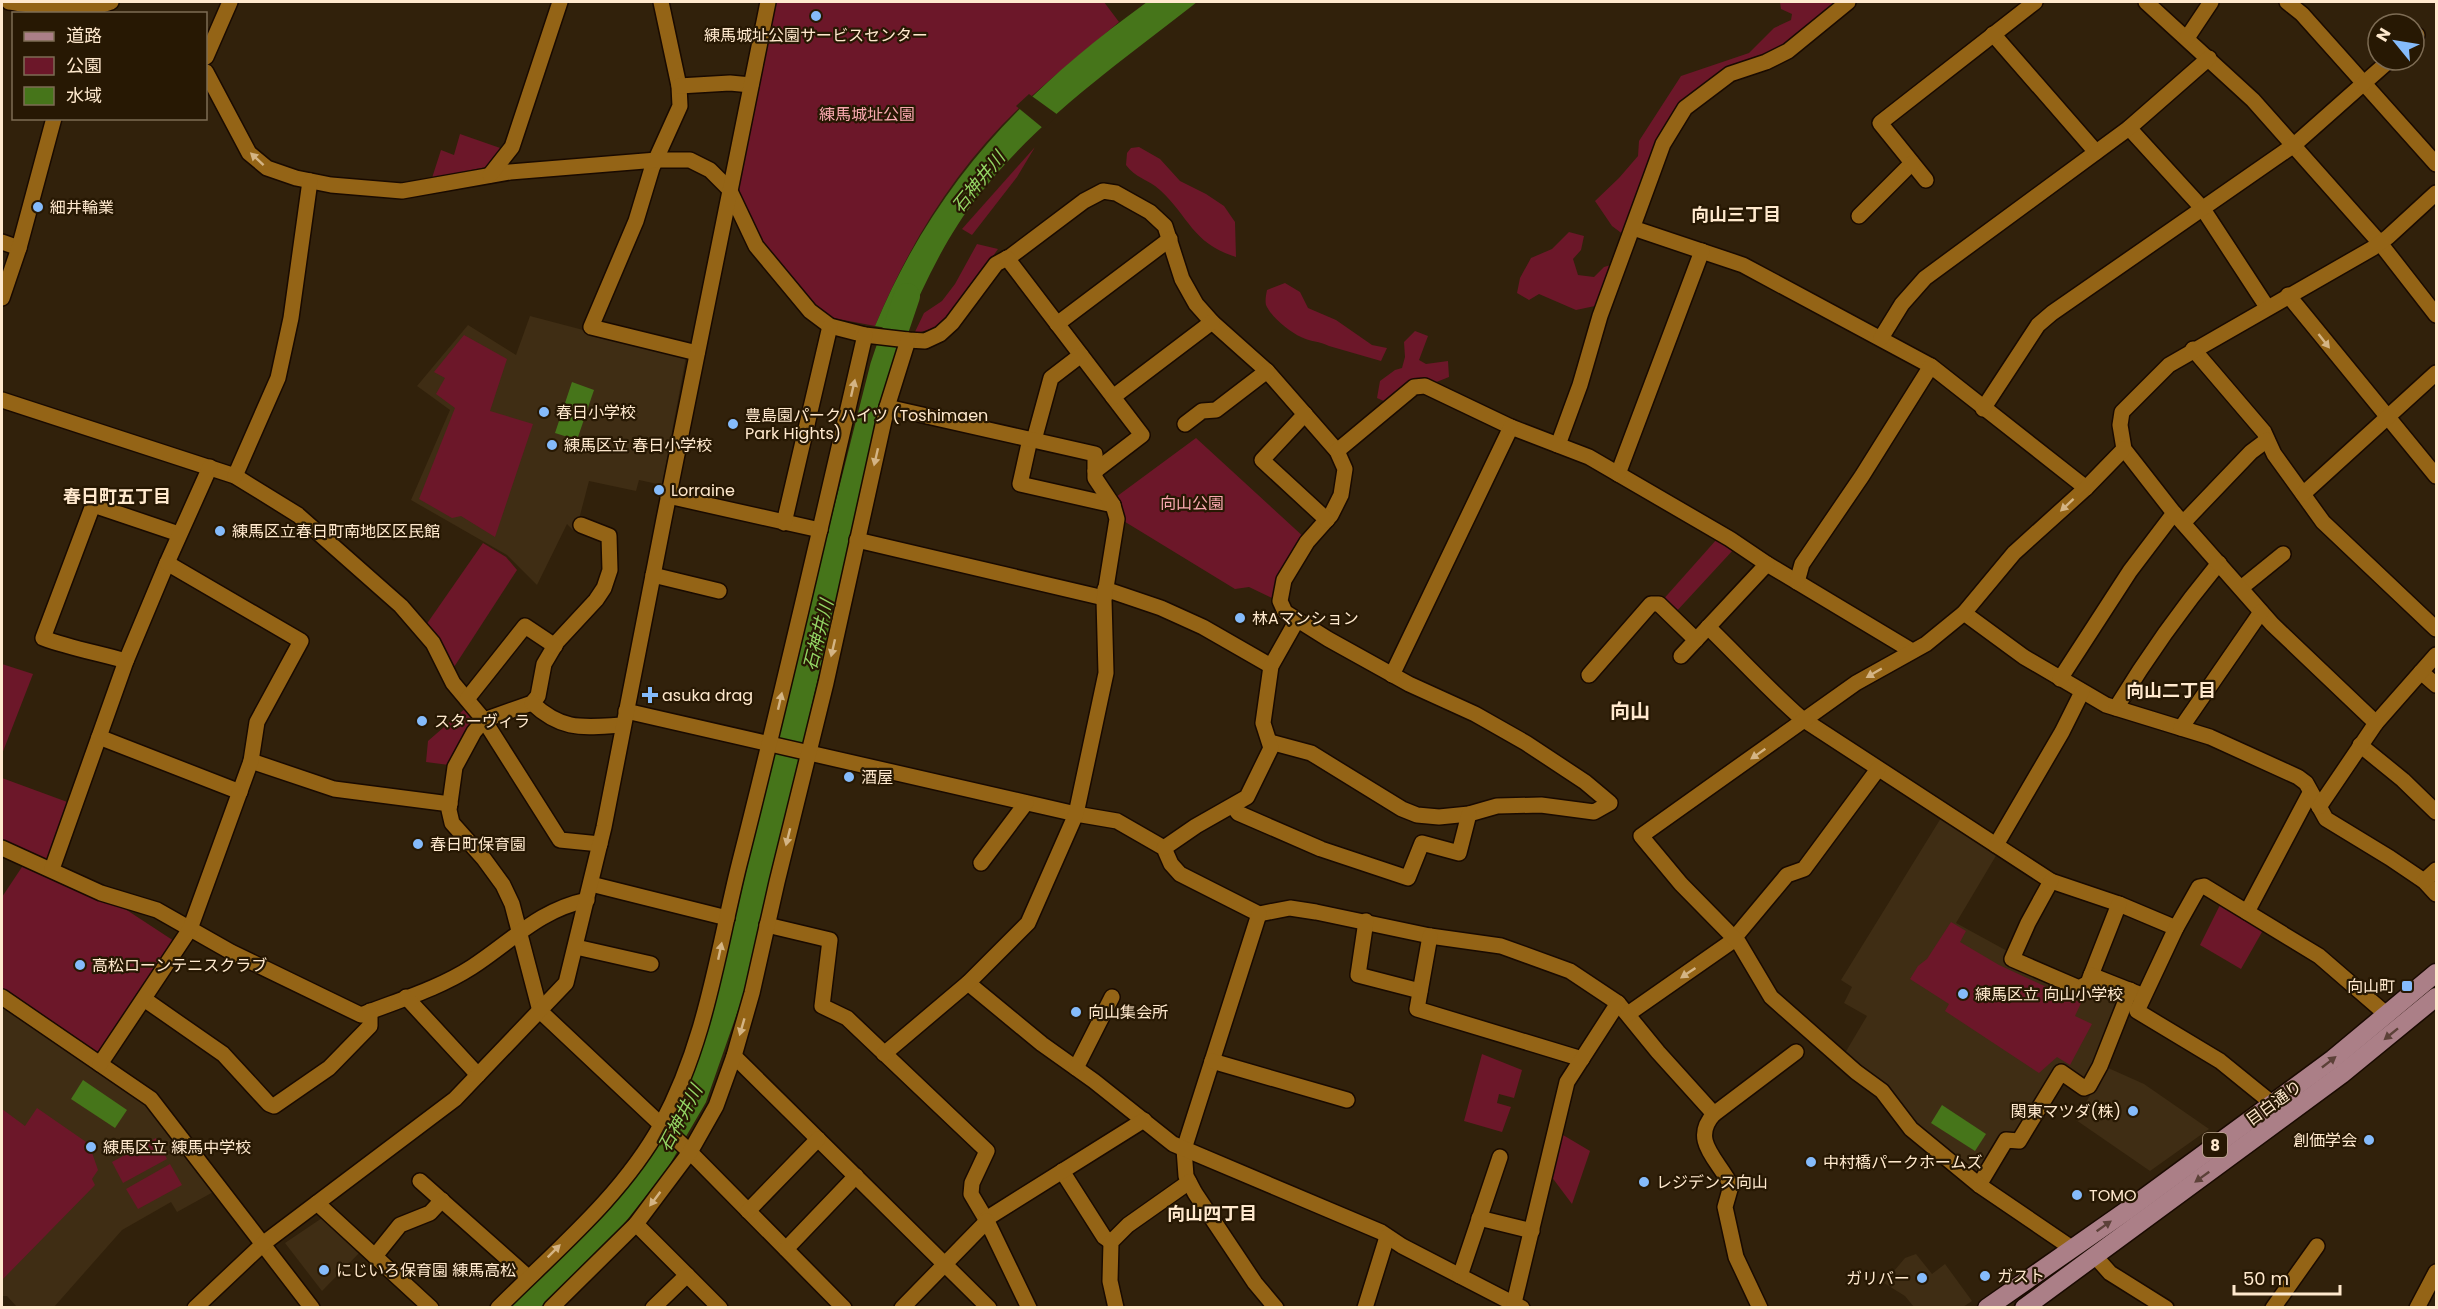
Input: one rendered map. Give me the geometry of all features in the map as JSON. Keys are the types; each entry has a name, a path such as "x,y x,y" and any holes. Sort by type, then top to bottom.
{"main road":[{"name":"目白通り","path":"1987,1308 2073,1249 2273,1104 2333,1059 2436,973"},
{"name":"目白通り","path":"2024,1308 2342,1074 2436,997"}],"street":[{"path":"9,2 27,3 66,12 95,11 111,2"},
{"path":"207,55 230,2"},
{"path":"490,175 512,147 560,2"},
{"path":"662,2 679,86 680,106 652,168 636,221 591,327 697,353"},
{"path":"202,1305 264,1243 455,1099 566,983 600,844 768,2"},
{"path":"1558,444 1580,385 1600,316 1664,144 1685,108 1730,74 1766,62 1788,51 1848,2"},
{"path":"1926,180 1880,123 2035,2"},
{"path":"2146,2 2253,100 2380,243 2436,315"},
{"path":"2187,38 2211,2"},
{"path":"2287,2 2302,14 2436,164"},
{"path":"1993,34 2096,152"},
{"path":"1881,338 1902,304 1925,278 2129,128 2209,58"},
{"path":"1983,409 2038,325 2052,313 2294,145 2377,72"},
{"path":"207,74 249,153 267,168 309,181 402,191 490,175 657,160 690,160 710,170 729,189 756,246 810,311 830,326 866,334 925,341 940,334 952,323 996,264 1084,201 1103,191 1116,193 1150,212 1165,226 1189,293 1212,322 1267,371 1337,451 1345,469 1341,495 1327,520 1306,542 1284,580 1280,601 1286,612 1392,675 1475,714 1526,743 1585,782 1610,803 1594,812 1541,805 1497,806 1469,814 1439,817 1417,815 1402,809 1311,753 1270,742"},
{"path":"679,86 730,83 751,85"},
{"path":"2,298 19,248 53,120"},
{"path":"2129,128 2203,209 2267,307"},
{"path":"1859,216 1912,163"},
{"path":"235,476 278,378 291,318 309,181"},
{"path":"2376,723 2261,612 2179,518 2124,449 2120,425 2122,412 2169,365 2193,349 2380,243 2436,193"},
{"path":"1633,228 1743,264 1931,366 2086,488"},
{"path":"1057,324 1170,239"},
{"path":"2,242 19,248"},
{"path":"1618,474 1702,251"},
{"path":"1007,258 1142,435 1095,471"},
{"path":"2288,295 2436,476"},
{"path":"1113,397 1212,322"},
{"path":"784,523 830,326"},
{"path":"498,1308 613,1192 637,1162 660,1125 702,1029 866,334"},
{"path":"555,1306 636,1224 690,1152 716,1106 734,1056 752,993 887,407 908,340"},
{"path":"2193,349 2264,432 2274,454 2330,528 2436,629"},
{"path":"1081,355 1051,378 1020,484 1113,505"},
{"path":"1797,582 1802,564 1862,476 1931,366"},
{"path":"1185,424 1203,411 1216,410 1267,371"},
{"path":"2303,494 2436,373"},
{"path":"1337,451 1414,387 1425,387 1511,427 1589,457 1730,539 1767,564 1912,651"},
{"path":"2,400 235,476 298,514 401,606 433,643 453,683 484,720 560,840 600,844"},
{"path":"885,1054 968,983 1028,923 1076,814 1106,673 1104,593 1117,519 1113,505 1095,478 1095,454 887,407"},
{"path":"1305,414 1262,460 1327,520"},
{"path":"1392,675 1511,427"},
{"path":"2060,680 2130,571 2179,518 2267,440"},
{"path":"2073,1249 1979,1185 1906,1125 1882,1091 1856,1072 1771,997 1734,938 1681,884 1641,836 1806,721 1856,683 1926,644 1964,613 2014,553 2086,488 2124,449"},
{"path":"52,869 126,661 179,534 210,467"},
{"path":"668,496 820,530"},
{"path":"126,661 43,638 93,505 179,534"},
{"path":"581,525 609,536 610,570 604,588 555,646 544,664 538,696 532,704 484,720 474,732 455,767 450,804 452,822 503,885 512,904 540,1011 690,1152 844,1308"},
{"path":"857,540 1104,593 1161,608 1203,627 1271,666"},
{"path":"2241,588 2283,554"},
{"path":"100,1064 190,929 251,761 257,722 301,641 167,563"},
{"path":"2116,708 2190,598 2219,563"},
{"path":"1681,656 1767,564"},
{"path":"652,575 718,591"},
{"path":"1589,675 1651,603 1659,604 1696,640"},
{"path":"2181,728 2261,612"},
{"path":"1964,613 2024,657 2082,692 2116,708 2210,737 2298,777 2306,783 2326,819 2424,881 2436,894"},
{"path":"1164,848 1246,797 1257,779 1270,748 1263,723 1271,666 1297,620"},
{"path":"467,699 525,626 555,646"},
{"path":"1708,627 1747,664 1767,688 1806,721 2051,881 2119,904 2176,928"},
{"path":"2319,807 2376,723 2436,655"},
{"path":"2421,672 2436,685"},
{"path":"1996,845 2062,732 2082,692"},
{"path":"532,704 546,717 563,724 585,727 625,718 770,742 1026,803 1117,821 1164,848 1171,864 1180,874 1259,914 1290,908 1366,921 1430,936 1501,946 1570,971 1623,1009 1714,1114"},
{"path":"99,737 240,792"},
{"path":"2360,745 2403,780 2436,812"},
{"path":"251,761 334,789 450,804"},
{"path":"968,983 1041,1044 1076,1068 1173,1144 1381,1232 1518,1305 1532,1231 1567,1083 1582,1059 1623,1009 1702,963 1734,938 1787,875 1804,869 1878,769"},
{"path":"2247,912 2310,793"},
{"path":"981,863 1026,803"},
{"path":"1233,806 1238,813 1321,849 1408,878 1422,843 1459,854 1469,814"},
{"path":"2,848 101,893 157,910 231,952 361,1015 441,984 471,967 519,933 525,926 569,904 587,900"},
{"path":"2424,881 2436,870"},
{"path":"2051,881 2012,959 2079,988 2088,983 2119,904"},
{"path":"591,884 727,918"},
{"path":"1979,1185 2006,1140 2019,1141 2061,1072 2084,1088 2089,1086 2137,993 2199,887 2204,886 2319,956 2386,1014"},
{"path":"1259,914 1184,1149 1184,1163 1189,1182 1267,1305"},
{"path":"1366,921 1358,975 1420,991"},
{"path":"767,925 830,940 822,1006 847,1018 987,1151 972,1183 971,1194 987,1220 1027,1307"},
{"path":"1430,936 1417,1009 1582,1059"},
{"path":"576,947 651,964"},
{"path":"2091,975 2137,993"},
{"path":"2137,993 2137,1011 2220,1061 2273,1104"},
{"path":"2,997 151,1099 312,1308"},
{"path":"406,997 478,1075"},
{"path":"1076,1068 1112,997"},
{"path":"144,999 224,1054 269,1104 274,1106 329,1068 370,1026 370,1011"},
{"path":"1760,1308 1736,1257 1725,1207 1731,1186 1711,1155 1703,1136 1704,1128 1714,1114 1796,1052"},
{"path":"734,1056 988,1308"},
{"path":"1212,1061 1347,1100"},
{"path":"902,1308 987,1220 1144,1120"},
{"path":"748,1211 818,1139"},
{"path":"1460,1276 1500,1157"},
{"path":"1062,1171 1104,1237 1111,1242"},
{"path":"786,1249 856,1176"},
{"path":"420,1181 528,1277"},
{"path":"1116,1308 1110,1281 1111,1242 1128,1225 1189,1182"},
{"path":"375,1256 400,1225 430,1213 442,1200"},
{"path":"317,1203 431,1308"},
{"path":"1479,1218 1532,1231"},
{"path":"636,1224 720,1308"},
{"path":"1365,1308 1387,1237"},
{"path":"2273,1308 2317,1246"},
{"path":"2094,1255 2110,1273 2166,1308"},
{"path":"2417,1308 2436,1272"},
{"path":"653,1308 687,1275"}],"shaded area":[{"name":"練馬区立 春日小学校","path":"530,316 686,357 662,485 639,480 636,491 589,481 579,519 573,530 567,524 537,585 507,555 411,500 450,410 417,386 468,325 516,355"},
{"name":"練馬区立 向山小学校","path":"1941,818 1997,854 1956,923 2009,952 2003,962 2083,996 2093,985 2098,984 2118,992 2122,1000 2087,1079 2082,1081 2059,1066 2018,1132 2011,1134 2004,1131 1981,1171 1975,1172 1913,1122 1889,1087 1845,1053 1867,1016 1844,1003 1852,987 1841,980"},
{"name":"練馬区立 練馬中学校","path":"2,1006 145,1102 215,1191 177,1212 171,1202 122,1230 54,1307 17,1307 7,1296 2,1296"},
{"name":"関東マツダ(株)","path":"2106,1067 2144,1084 2209,1129 2150,1171 2076,1120"},
{"name":"にじいろ保育園 練馬高松","path":"325,1216 362,1250 322,1291 285,1243"},
{"name":"ガリバー","path":"1916,1254 1932,1274 1945,1264 1972,1301 1963,1307 1914,1307 1905,1296 1884,1283 1905,1258"}],"green space":[{"name":"練馬城址公園","path":"775,2 1104,2 1119,22 1030,98 995,132 974,157 935,210 918,238 875,326 833,318 810,301 759,239 738,193"},
{"path":"1780,2 1840,2 1763,63 1692,103 1631,208 1624,235 1612,226 1595,201 1638,156 1639,141 1681,76 1749,53 1774,28 1791,20 1792,14 1781,9"},
{"path":"460,134 503,149 491,166 432,178 441,150 454,155"},
{"path":"1035,147 1017,177 972,235 962,229"},
{"path":"1139,147 1160,159 1180,181 1224,206 1235,222 1236,257 1210,245 1193,229 1160,190 1126,165 1127,153 1131,148"},
{"path":"1569,232 1584,236 1581,250 1573,259 1578,275 1594,277 1604,267 1614,264 1608,290 1595,306 1576,310 1539,294 1529,300 1517,293 1520,278 1531,258 1552,249"},
{"path":"977,244 998,249 948,320 934,328 914,334 924,313 942,301 955,284"},
{"path":"1285,283 1300,292 1308,308 1336,320 1372,345 1387,348 1381,361 1304,339 1286,328 1266,305 1267,290"},
{"path":"1415,331 1428,336 1419,360 1426,364 1448,361 1449,377 1386,402 1377,398 1380,381 1395,370 1402,368 1405,357 1404,342"},
{"path":"464,335 507,359 490,411 533,424 495,537 461,516 452,518 419,499 455,408 436,394 445,378 434,372"},
{"name":"向山公園","path":"1196,438 1306,539 1276,600 1249,587 1235,589 1122,520 1116,497"},
{"path":"1717,539 1734,549 1674,614 1661,602"},
{"path":"483,543 506,557 517,570 454,667 426,625"},
{"path":"2,664 33,674 2,754"},
{"path":"467,707 473,715 472,721 449,765 426,762 428,741"},
{"path":"2,778 70,803 47,862 2,843"},
{"name":"高松ローンテニスクラブ","path":"26,861 116,903 174,941 99,1051 92,1053 2,990 2,897"},
{"path":"2220,905 2261,929 2262,932 2241,969 2200,945"},
{"path":"1951,922 1966,931 1960,942 1999,965 2081,1003 2075,1016 2092,1024 2070,1065 2057,1057 2039,1073 1945,1011 1949,1004 1910,979 1918,966 1927,959"},
{"path":"1482,1054 1522,1070 1514,1098 1499,1094 1497,1103 1511,1107 1502,1132 1464,1121"},
{"path":"37,1108 89,1144 98,1170 92,1179 95,1185 2,1280 2,1109 25,1126"},
{"path":"1563,1135 1590,1151 1572,1204 1551,1176"},
{"path":"156,1138 167,1159 123,1183 112,1162"},
{"path":"170,1164 182,1185 138,1209 126,1189"}],"water":[{"path":"1147,2 1197,2 1082,92 1028,140 1003,167 967,210 946,243 904,331 875,326 925,228 955,184 987,144 1022,106 1061,70"},
{"path":"572,382 594,390 577,440 555,433"},
{"path":"83,1080 127,1110 115,1128 71,1099"},
{"path":"1942,1105 1986,1134 1975,1151 1931,1123"}],"pier":[{"path":"1029,94 1058,115 1044,129 1016,106"}],"waterway":[{"name":"石神井川","path":"521,1308 608,1223 655,1164 694,1097 733,985 807,668 883,367 907,296"}],"place":[{"name":"練馬城址公園サービスセンター","path":"816,16"},
{"name":"細井輪業","path":"38,207"},
{"name":"春日小学校","path":"544,412"},
{"name":"豊島園パークハイツ (Toshimaen Park Hights)","path":"733,424"},
{"name":"練馬区立 春日小学校","path":"552,445"},
{"name":"Lorraine","path":"659,490"},
{"name":"練馬区立春日町南地区区民館","path":"220,531"},
{"name":"林Aマンション","path":"1240,618"},
{"name":"asuka drag","path":"650,695"},
{"name":"スターヴィラ","path":"422,721"},
{"name":"酒屋","path":"849,777"},
{"name":"春日町保育園","path":"418,844"},
{"name":"高松ローンテニスクラブ","path":"80,965"},
{"name":"向山町","path":"2407,986"},
{"name":"練馬区立 向山小学校","path":"1963,994"},
{"name":"向山集会所","path":"1076,1012"},
{"name":"関東マツダ(株)","path":"2133,1111"},
{"name":"創価学会","path":"2369,1140"},
{"name":"練馬区立 練馬中学校","path":"91,1147"},
{"name":"中村橋パークホームズ","path":"1811,1162"},
{"name":"レジデンス向山","path":"1644,1182"},
{"name":"TOMO","path":"2077,1195"},
{"name":"にじいろ保育園 練馬高松","path":"324,1270"},
{"name":"ガスト","path":"1985,1276"},
{"name":"ガリバー","path":"1922,1278"}],"district":[{"name":"向山三丁目","path":"1736,214"},
{"name":"春日町五丁目","path":"117,496"},
{"name":"向山二丁目","path":"2171,690"},
{"name":"向山","path":"1630,711"},
{"name":"向山四丁目","path":"1212,1213"}]}
